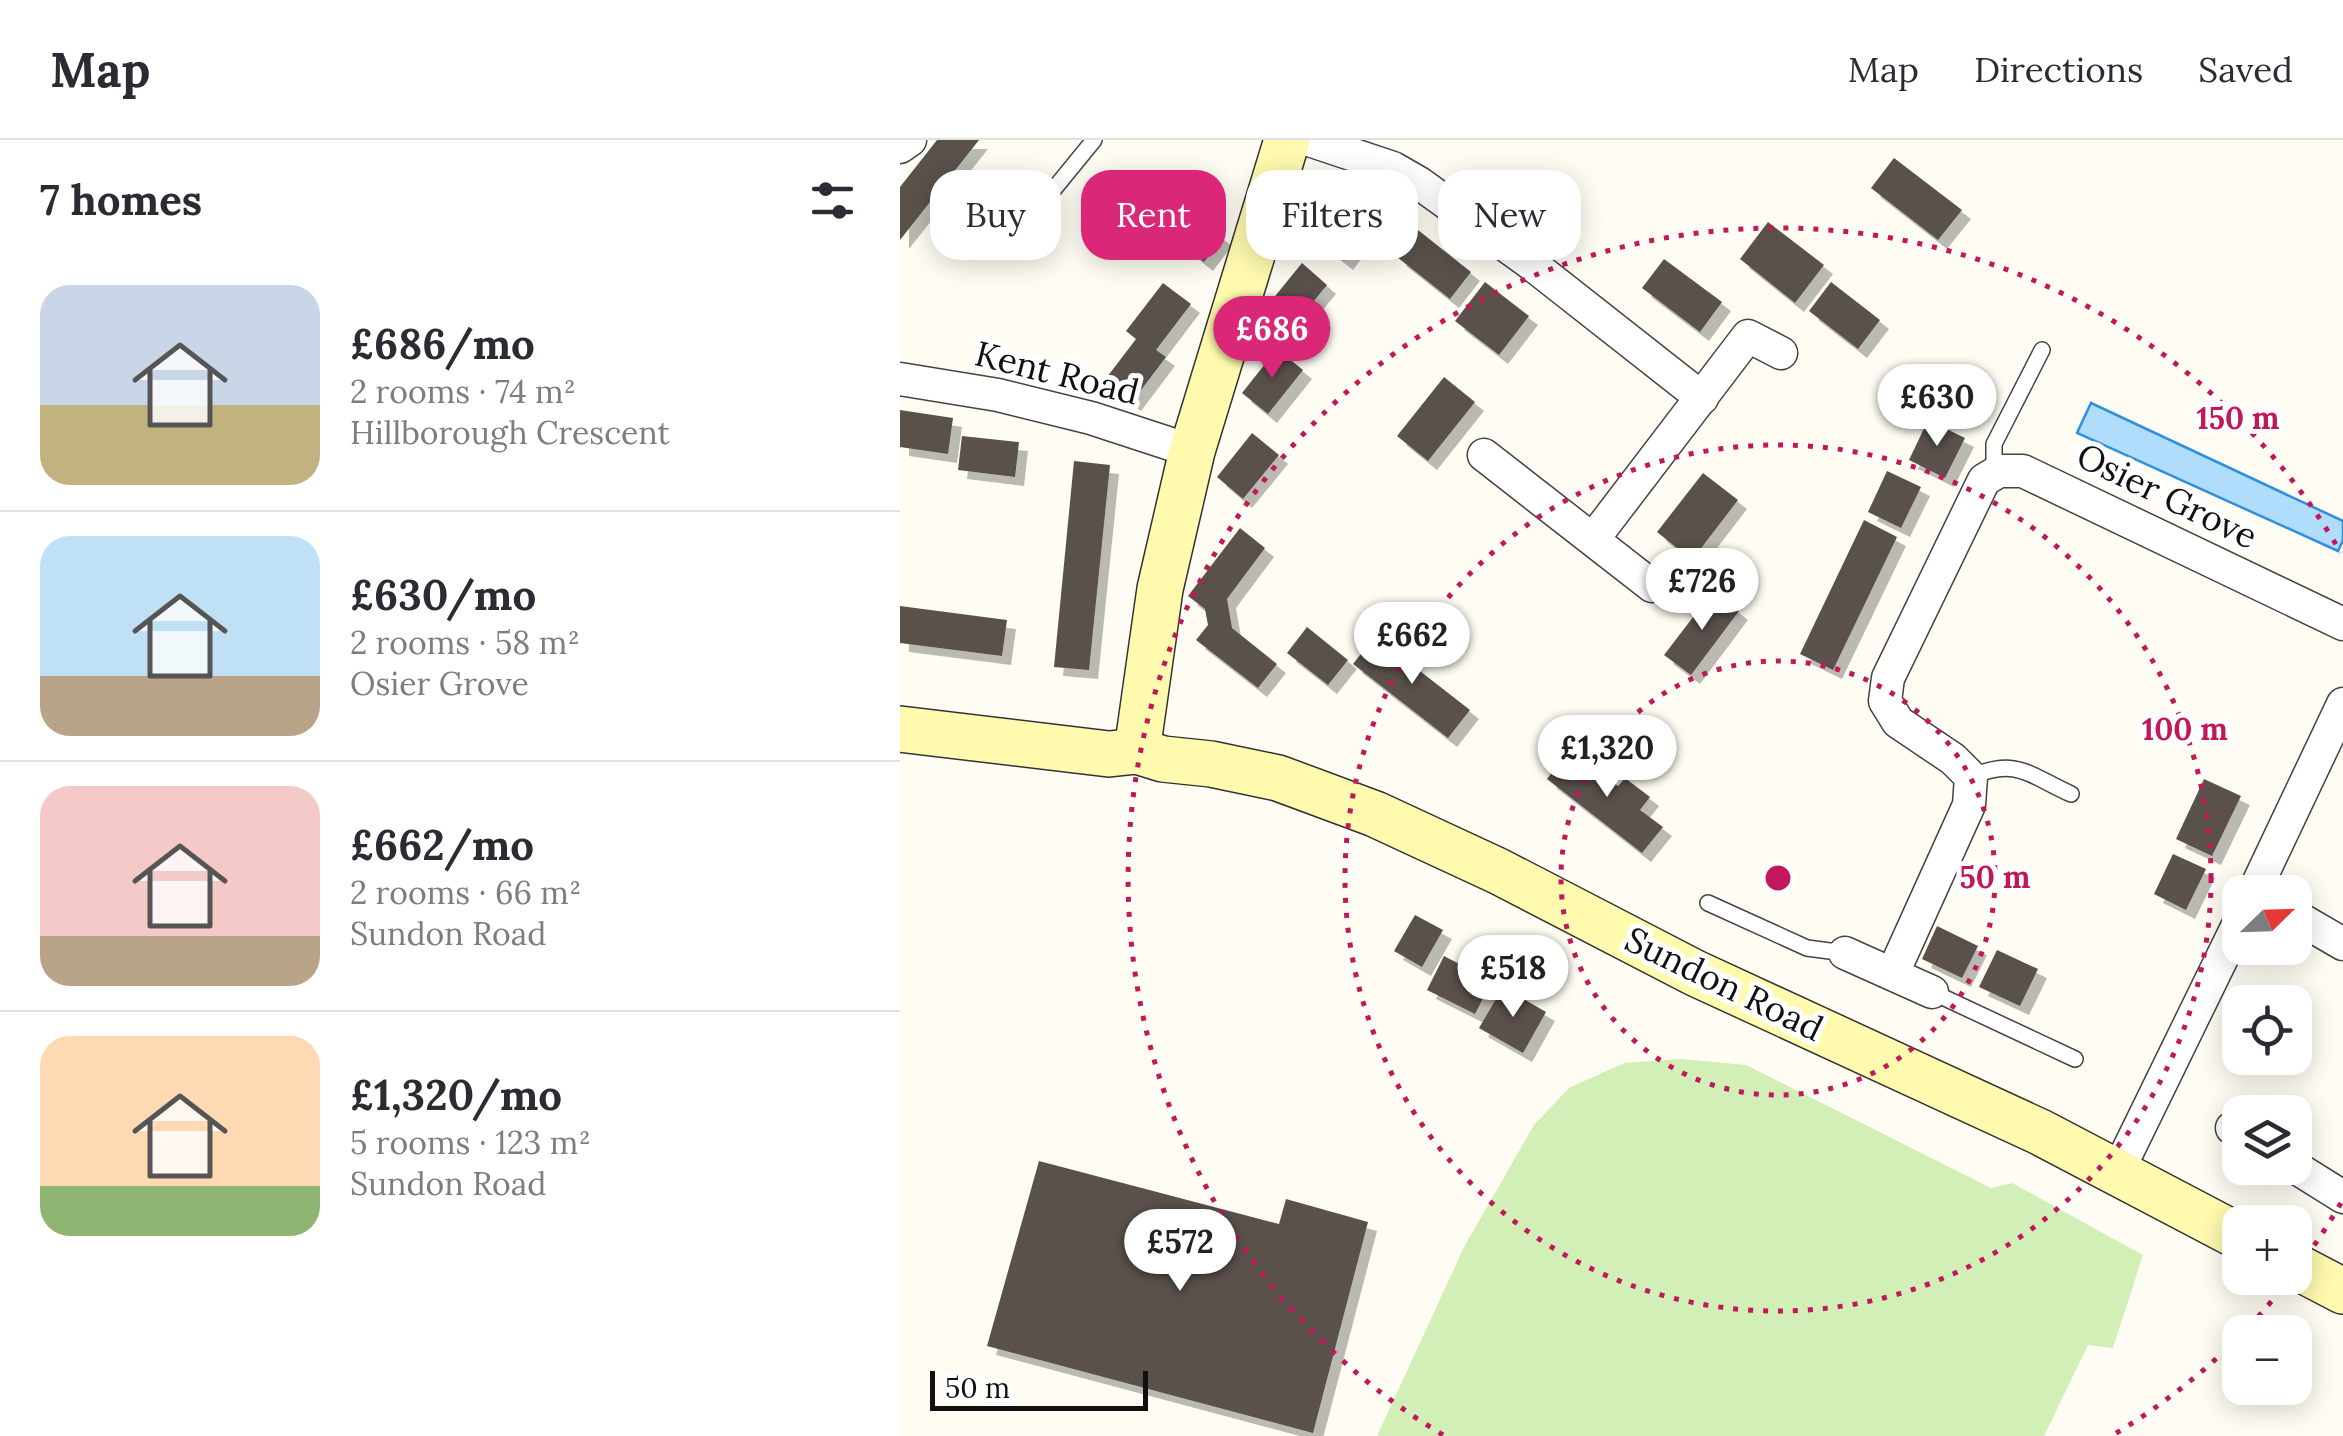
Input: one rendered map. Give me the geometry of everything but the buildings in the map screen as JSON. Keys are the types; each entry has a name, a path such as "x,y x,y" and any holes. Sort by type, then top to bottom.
{"street":[{"path":"900,147 910,140"},
{"path":"1137,751 1160,589 1192,451 1287,140"},
{"path":"1309,140 1393,168 1419,183 1529,262 1702,398"},
{"path":"1594,538 1748,336 1782,352"},
{"name":"Kent Road","path":"900,379 998,395 1091,418 1192,451"},
{"path":"1484,455 1652,586"},
{"path":"1893,974 1969,805 1971,777 1953,759 1898,722 1885,700 1888,678 1984,480 1999,470"},
{"name":"Osier Grove","path":"1999,470 2023,471 2343,624"},
{"path":"2262,875 2271,856 2287,778 2303,744 2341,708"},
{"name":"Sundon Road","path":"900,729 1109,754 1137,751 1163,759 1211,764 1278,778 1375,814 1483,864 1695,973 2040,1132 2222,1228"},
{"path":"2312,926 2343,944"},
{"path":"1844,953 1932,992"},
{"path":"2117,1173 2222,957"},
{"path":"2312,1178 2343,1197"},
{"path":"2312,1275 2343,1292"}],"lane":[{"path":"1061,180 1094,140"},
{"path":"1999,470 1994,460 1994,444 2042,350"},
{"path":"1971,777 1994,766 2010,766 2071,794"},
{"path":"1708,903 1807,948 1844,953"},
{"path":"1932,992 2075,1059"}],"green space":[{"path":"1681,1059 1746,1065 1991,1188 2012,1183 2143,1255 2113,1348 2088,1345 2044,1436 1377,1436 1464,1247 1534,1125 1569,1088 1624,1063"}],"water":[{"path":"2091,403 2343,521 2343,540 2338,551 2077,433"}]}
